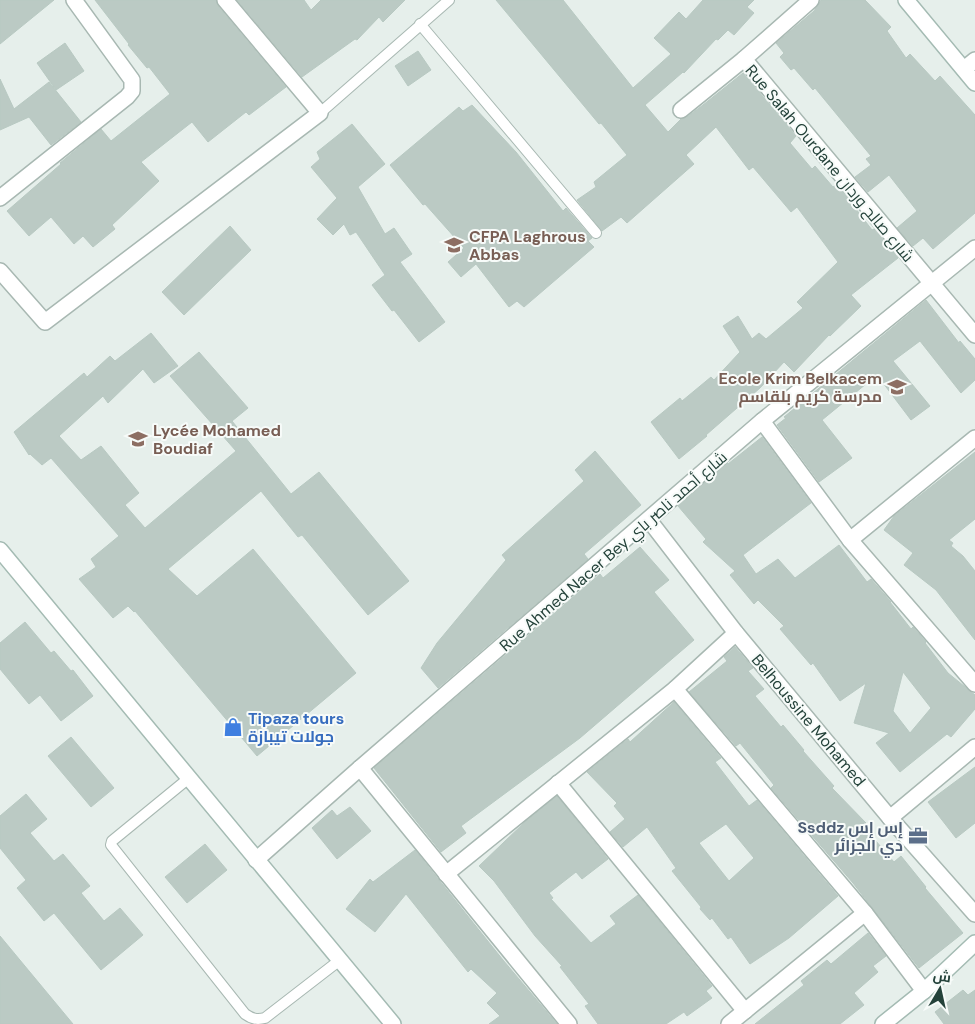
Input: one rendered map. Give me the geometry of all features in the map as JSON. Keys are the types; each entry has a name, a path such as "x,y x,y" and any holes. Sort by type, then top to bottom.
{"street":[{"path":"0,198 127,97 132,91 132,80 74,0"},
{"path":"0,270 44,322 320,113 225,0"},
{"name":"Rue Salah Ourdane شارع صالح وردان","path":"811,0 744,59 975,335"},
{"path":"906,0 969,64 975,83"},
{"path":"681,110 744,59"},
{"name":"Rue Ahmed Nacer Bey شارع أحمد ناصر باي","path":"256,860 762,421 975,248"},
{"path":"762,421 850,540 975,684"},
{"path":"850,540 975,438"},
{"name":"Belhoussine Mohamed","path":"649,520 736,633 890,818 975,914"},
{"path":"0,550 393,1024"},
{"path":"446,874 675,689 736,633"},
{"path":"675,689 865,913 924,991"},
{"path":"890,818 975,747"},
{"path":"360,768 569,1024"},
{"path":"558,783 745,1011"},
{"path":"729,1024 865,913"},
{"path":"883,1024 924,991 975,943"}],"lane":[{"path":"320,113 449,0"},
{"path":"420,24 596,233"},
{"path":"189,778 112,841 111,845 245,1014 258,1020 265,1018 340,960"}],"building":[{"path":"0,0 54,0 0,44"},
{"path":"95,0 216,0 218,6 286,87 249,115 246,112 208,142 192,122 141,162 159,181 112,225 115,229 93,247 83,236 74,244 51,217 29,236 7,211 101,129 111,141 170,94 149,67 147,68 128,45"},
{"path":"237,0 304,0 311,10 321,0 405,0 383,22 379,17 357,40 355,39 302,77"},
{"path":"496,0 563,0 633,88 671,54 654,38 679,12 686,19 703,0 754,0 747,7 754,13 734,35 728,30 718,40 716,39 684,73 645,105 668,132 681,119 687,117 743,73 796,136 790,143 812,169 815,166 833,187 836,185 840,188 872,230 874,229 898,258 851,295 861,306 829,335 794,372 784,362 760,388 679,459 651,422 680,398 682,401 711,377 714,380 740,352 723,326 738,316 752,339 759,333 766,339 803,308 797,302 838,262 797,207 791,212 753,167 749,170 716,127 686,155 694,164 627,223 621,217 602,231 577,200 596,187 594,182 627,155"},
{"path":"821,0 865,0 891,27 887,31 906,58 910,54 935,81 940,76 975,115 975,213 933,249 923,238 913,246 897,228 917,211 889,175 868,192 855,177 871,165 866,159 871,156 815,88 813,90 794,68 791,70 780,57 784,53 776,43 814,11"},
{"path":"65,43 84,71 56,90 37,63"},
{"path":"418,51 431,70 408,86 395,66"},
{"path":"0,79 14,109 49,82 81,122 51,145 29,117 0,130"},
{"path":"472,105 516,152 563,211 566,208 592,238 588,241 594,247 524,307 517,301 509,307 476,264 461,277 448,262 464,248 425,204 423,205 390,165 459,107 463,111"},
{"path":"352,124 385,164 358,187 385,234 394,228 412,254 400,262 445,322 419,342 372,285 385,275 356,232 350,235 344,224 333,235 317,219 337,198 311,167 320,159 317,152"},
{"path":"230,226 251,250 184,315 162,292"},
{"path":"926,300 959,343 960,341 975,359 975,380 961,393 920,341 893,361 930,406 911,420 877,375 822,420 852,458 819,482 777,425 786,418 784,417"},
{"path":"151,333 178,366 154,383 143,369 108,403 103,396 59,436 81,460 101,446 139,493 125,505 145,528 236,451 170,376 199,352 248,408 232,421 291,494 319,472 409,581 368,615 302,535 298,537 261,491 168,569 197,596 253,549 356,673 257,756 135,611 128,606 113,618 79,579 96,567 91,559 119,536 51,458 42,465 29,455 14,432 84,373 87,377 110,356 115,361"},
{"path":"762,437 811,503 743,555 756,574 778,559 795,578 839,545 867,582 871,579 911,629 913,627 926,642 948,673 975,695 975,709 951,737 947,734 900,772 876,743 889,733 854,723 866,683 840,701 813,663 811,665 780,629 784,626 758,600 754,604 730,575 735,571 703,542 706,539 678,506","holes":["903,672 931,708 910,733 893,711"]},
{"path":"595,451 641,505 584,554 588,559 438,688 421,668 437,643 506,560 502,555 584,481 575,470"},
{"path":"975,452 975,519 949,540 953,543 951,546 963,556 975,571 975,640 936,590 904,565 913,553 884,530 894,516"},
{"path":"640,547 669,580 654,592 694,640 580,738 461,826 466,833 441,852 374,768 600,574 603,578"},
{"path":"25,622 51,653 54,651 71,671 73,670 93,696 61,721 40,695 29,704 0,669 0,643"},
{"path":"735,647 753,668 748,671 764,689 755,696 781,727 783,725 804,750 834,786 832,788 866,823 863,826 894,862 901,856 963,933 919,968 853,883 771,788 774,785 740,743 736,746 689,692 727,661 724,657"},
{"path":"674,702 721,758 715,762 749,806 757,800 838,896 789,938 750,964 731,937 728,939 712,918 710,920 700,909 701,907 672,871 676,868 647,827 623,847 610,832 625,819 614,806 617,803 587,772 628,739 630,742","holes":["726,824 754,858 729,881 699,843"]},
{"path":"71,737 114,788 91,807 48,756"},
{"path":"975,767 975,823 956,838 928,802"},
{"path":"26,794 47,819 30,833 54,861 63,854 90,886 81,893 104,921 120,908 143,935 101,970 54,913 44,921 17,888 26,880 0,848 0,816"},
{"path":"557,796 608,859 582,879 576,872 549,893 553,898 551,899 591,943 616,924 610,916 638,895 712,986 706,991 712,998 687,1016 684,1012 666,1024 598,1024 585,1006 589,1004 560,967 562,966 535,936 494,881 479,866 526,821"},
{"path":"350,807 371,831 337,859 312,828 332,810 337,816"},
{"path":"205,844 227,870 187,903 165,877"},
{"path":"415,850 557,1024 489,1024 500,1016 487,1003 497,993 471,969 468,972 406,894 375,932 346,909 370,879 373,882"},
{"path":"868,933 886,956 873,966 878,972 854,993 864,1005 840,1024 755,1024 804,985 801,981 827,960 831,964"},
{"path":"0,936 73,1024 0,1024"},
{"path":"963,990 968,995 975,990 975,1024 944,1024 935,1012"}],"place":[{"name":"CFPA Laghrous Abbas","path":"454,245"},
{"name":"Ecole Krim Belkacem مدرسة كريم بلقاسم","path":"897,387"},
{"name":"Lycée Mohamed Boudiaf","path":"138,439"},
{"name":"Tipaza tours جولات تيبازة","path":"233,727"},
{"name":"Ssddz إس إس دي الجزائر","path":"918,836"}]}
